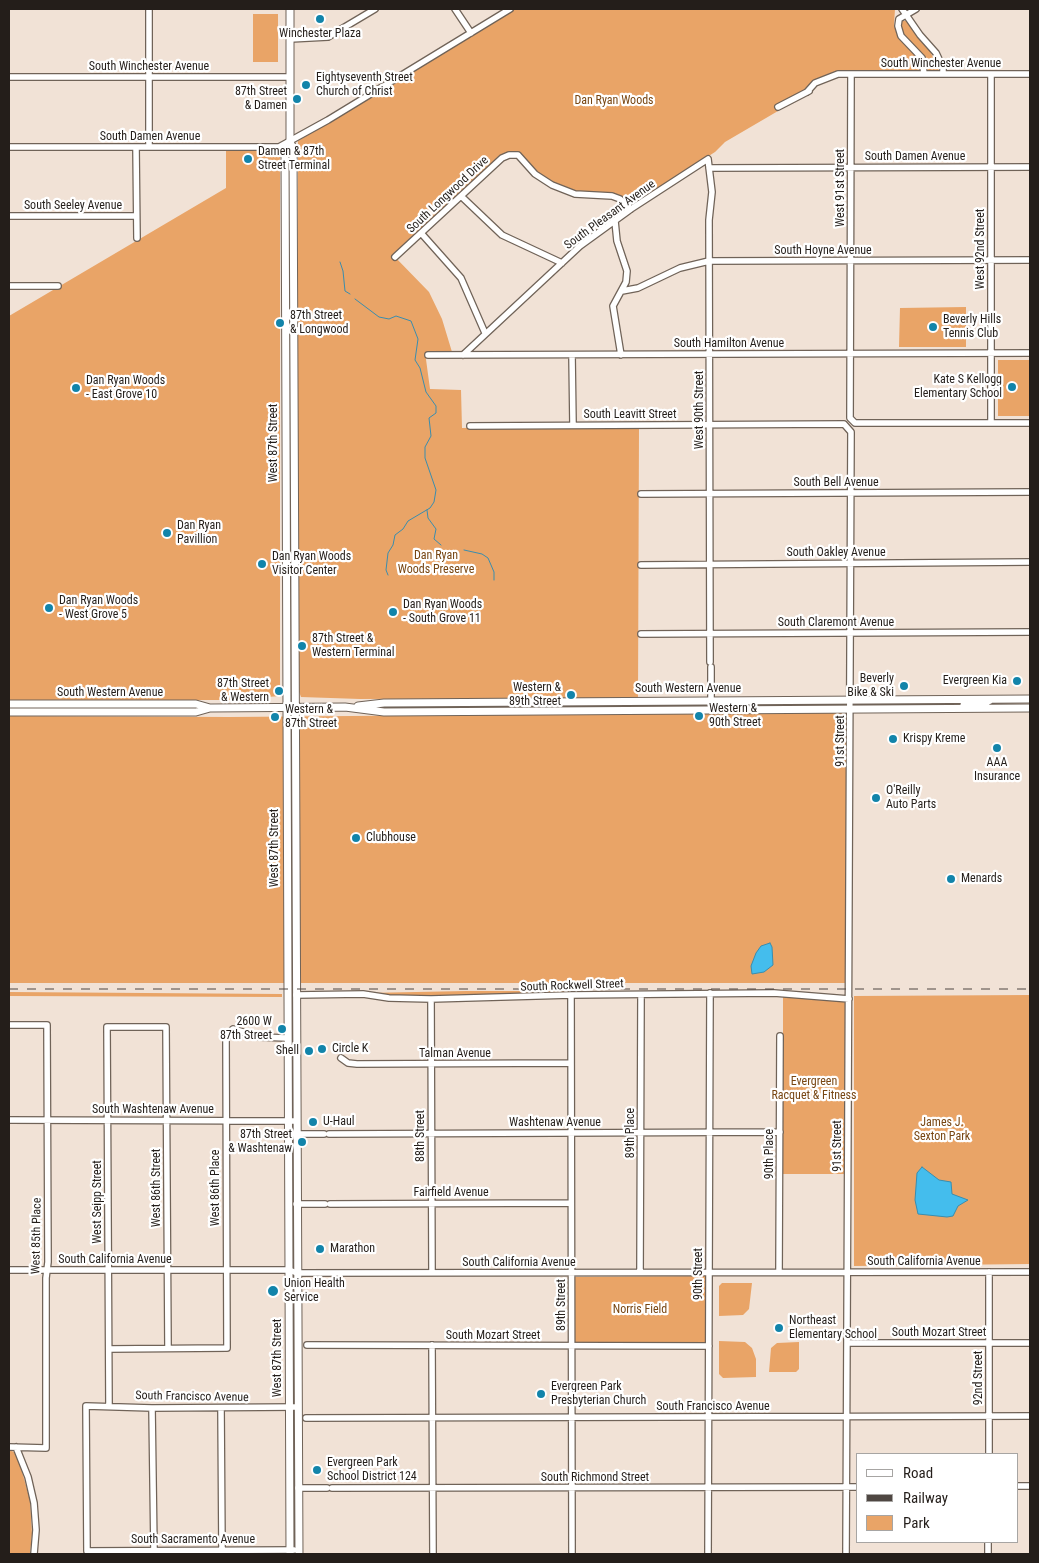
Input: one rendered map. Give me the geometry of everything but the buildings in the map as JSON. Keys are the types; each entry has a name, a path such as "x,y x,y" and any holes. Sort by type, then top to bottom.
{"main road":[{"name":"West 87th Street","path":"290,9 290,142 293,148 296,1204 299,1552"},
{"name":"West 87th Street","path":"290,142 285,150 290,1552"},
{"path":"946,709 982,704 992,699"},
{"name":"South Western Avenue","path":"9,704 196,704 210,708 295,708 345,707 384,703 1030,699"},
{"name":"South Western Avenue","path":"345,707 384,712 1030,708"},
{"name":"South Western Avenue","path":"9,712 196,712 210,708"},
{"path":"288,1071 296,1072"}],"street":[{"path":"148,9 149,147"},
{"path":"290,39 328,37 375,9"},
{"path":"455,9 470,33"},
{"name":"South Damen Avenue","path":"9,147 279,147 510,9"},
{"path":"916,9 904,11 898,21 899,33 922,58 924,74"},
{"path":"904,11 920,35 936,53 943,68 943,74"},
{"path":"778,107 807,92 821,81 838,74 851,74"},
{"name":"South Winchester Avenue","path":"851,74 1030,74"},
{"name":"West 91st Street","path":"851,74 851,709"},
{"name":"West 92nd Street","path":"990,74 991,423"},
{"name":"South Winchester Avenue","path":"9,76 290,76"},
{"path":"136,147 136,238"},
{"name":"South Longwood Drive","path":"395,257 502,158 509,155 518,156 535,174 552,185 575,194 612,196 620,199 631,208"},
{"name":"South Pleasant Avenue","path":"463,355 580,246 631,208 708,159"},
{"name":"West 90th Street","path":"708,159 712,202 709,220 711,709"},
{"name":"South Damen Avenue","path":"710,168 1030,167"},
{"path":"462,197 502,235 562,263"},
{"name":"South Seeley Avenue","path":"9,216 136,216"},
{"path":"615,221 617,241 627,271 626,282 614,302 612,312 620,355"},
{"path":"421,233 461,278 485,333"},
{"name":"South Hoyne Avenue","path":"622,291 638,288 680,268 709,261 1030,260"},
{"path":"9,286 58,286"},
{"name":"South Hamilton Avenue","path":"428,356 1030,353"},
{"path":"572,355 573,425"},
{"name":"South Leavitt Street","path":"470,426 1030,423"},
{"name":"South Bell Avenue","path":"641,494 1030,492"},
{"name":"South Oakley Avenue","path":"641,564 1030,562"},
{"name":"South Claremont Avenue","path":"641,634 1030,632"},
{"name":"91st Street","path":"846,1554 851,709"},
{"name":"90th Street","path":"708,1554 710,993"},
{"name":"South Rockwell Street","path":"296,995 363,994 388,998 431,999 571,995 774,993 849,999"},
{"name":"89th Place","path":"640,1272 641,994"},
{"name":"89th Street","path":"571,995 572,1554"},
{"name":"88th Street","path":"431,999 432,1273"},
{"name":"West 85th Place","path":"9,1025 47,1025 46,1448 16,1448"},
{"name":"West Seipp Street","path":"109,1406 107,1027 166,1027"},
{"name":"West 86th Street","path":"166,1027 168,1348"},
{"name":"West 86th Place","path":"168,1348 226,1348 225,1119 226,1044 230,1030 259,1037 287,1038"},
{"name":"90th Place","path":"779,1272 780,1036"},
{"name":"Talman Avenue","path":"341,1058 348,1063 357,1064 571,1063"},
{"name":"South Washtenaw Avenue","path":"9,1120 225,1119 296,1121"},
{"name":"Washtenaw Avenue","path":"288,1134 780,1132"},
{"name":"Fairfield Avenue","path":"296,1204 571,1203"},
{"name":"South California Avenue","path":"9,1270 289,1270 297,1273 1030,1272"},
{"name":"92nd Street","path":"989,1272 989,1453"},
{"name":"South Mozart Street","path":"847,1343 1030,1343"},
{"name":"South Mozart Street","path":"307,1345 709,1346"},
{"path":"432,1345 433,1554"},
{"path":"109,1349 168,1348"},
{"name":"South Francisco Avenue","path":"87,1551 86,1406 152,1408 297,1407"},
{"path":"152,1408 154,1551"},
{"path":"221,1408 222,1550"},
{"name":"South Francisco Avenue","path":"306,1418 1030,1416"},
{"path":"9,1447 16,1448 28,1477 34,1504 36,1530 34,1554"},
{"name":"South Richmond Street","path":"298,1488 856,1487"},
{"name":"South Sacramento Avenue","path":"87,1551 222,1550 299,1552"}],"green space":[{"name":"Dan Ryan Woods","path":"514,9 895,9 894,25 898,38 917,56 920,68 917,71 838,72 776,105 778,111 725,142 715,152 634,204 619,195 581,193 555,184 541,176 519,153 508,152 394,256 429,292 442,319 452,352 425,352 430,389 461,390 462,428 620,426 639,428 638,698 360,699 301,697 298,689 298,141"},
{"path":"253,14 278,14 278,62 253,62"},
{"path":"902,21 907,21 918,38 929,49 939,70 926,70 923,55 904,36 900,28"},
{"path":"226,151 275,151 280,154 280,696 231,700 9,700 9,316 226,188"},
{"name":"Beverly Hills Tennis Club","path":"966,307 966,347 899,347 900,308"},
{"name":"Kate S Kellogg Elementary School","path":"998,360 1030,360 1030,416 998,416"},
{"path":"844,713 846,718 846,983 9,983 9,716 230,717"},
{"path":"466,991 672,991 388,997 366,993"},
{"path":"9,992 282,994 282,997 9,996"},
{"name":"James J. Sexton Park","path":"1030,995 1030,1264 854,1266 854,996"},
{"name":"Evergreen Racquet & Fitness","path":"783,996 846,1003 845,1174 783,1174"},
{"name":"Norris Field","path":"706,1276 706,1343 574,1343 574,1277"},
{"path":"722,1283 752,1283 749,1309 743,1315 719,1316 719,1286"},
{"path":"719,1341 745,1342 752,1348 756,1359 756,1377 723,1378 719,1374"},
{"path":"799,1342 799,1369 796,1372 769,1372 771,1348 777,1343"},
{"path":"9,1450 14,1452 19,1461 30,1500 32,1534 30,1554 9,1554"}],"water":[{"path":"770,943 773,965 764,972 752,974 751,966 756,953 761,946"},
{"path":"922,1167 939,1180 951,1182 952,1194 968,1200 958,1206 953,1216 918,1214 915,1200 917,1173"}],"waterway":[{"path":"340,262 345,291 350,294"},
{"path":"355,299 379,317 389,319 396,316 411,321 418,339 415,360 420,368 426,392 436,406 436,413 429,418 431,436 425,447 425,458 436,490 434,502 430,508 408,521 403,529 395,535 393,545 388,553 386,570 388,575"},
{"path":"427,510 428,518 436,529 434,539 441,545"},
{"path":"464,550 482,554 488,558 494,572 494,580"}],"railway":[{"path":"9,989 1030,989"}],"place":[{"name":"Winchester Plaza","path":"320,19"},
{"name":"Eightyseventh Street Church of Christ","path":"306,85"},
{"name":"87th Street & Damen","path":"297,99"},
{"name":"Damen & 87th Street Terminal","path":"248,159"},
{"name":"87th Street & Longwood","path":"280,323"},
{"name":"Beverly Hills Tennis Club","path":"933,327"},
{"name":"Kate S Kellogg Elementary School","path":"1012,387"},
{"name":"Dan Ryan Woods - East Grove 10","path":"76,388"},
{"name":"Dan Ryan Pavillion","path":"167,533"},
{"name":"Dan Ryan Woods Visitor Center","path":"262,564"},
{"name":"Dan Ryan Woods - West Grove 5","path":"49,608"},
{"name":"Dan Ryan Woods - South Grove 11","path":"393,612"},
{"name":"87th Street & Western Terminal","path":"302,646"},
{"name":"Evergreen Kia","path":"1017,681"},
{"name":"Beverly Bike & Ski","path":"904,686"},
{"name":"87th Street & Western","path":"279,691"},
{"name":"Western & 89th Street","path":"571,695"},
{"name":"Western & 90th Street","path":"699,716"},
{"name":"Western & 87th Street","path":"275,717"},
{"name":"Krispy Kreme","path":"893,739"},
{"name":"AAA Insurance","path":"997,748"},
{"name":"O'Reilly Auto Parts","path":"876,798"},
{"name":"Clubhouse","path":"356,838"},
{"name":"Menards","path":"951,879"},
{"name":"2600 W 87th Street","path":"282,1029"},
{"name":"Circle K","path":"322,1049"},
{"name":"Shell","path":"309,1051"},
{"name":"U-Haul","path":"313,1122"},
{"name":"87th Street & Washtenaw","path":"302,1142"},
{"name":"Marathon","path":"320,1249"},
{"name":"Union Health Service","path":"273,1291"},
{"name":"Northeast Elementary School","path":"779,1328"},
{"name":"Evergreen Park Presbyterian Church","path":"541,1394"},
{"name":"Evergreen Park School District 124","path":"317,1470"}],"park label":[{"name":"Dan Ryan Woods Preserve","path":"436,563"}]}
